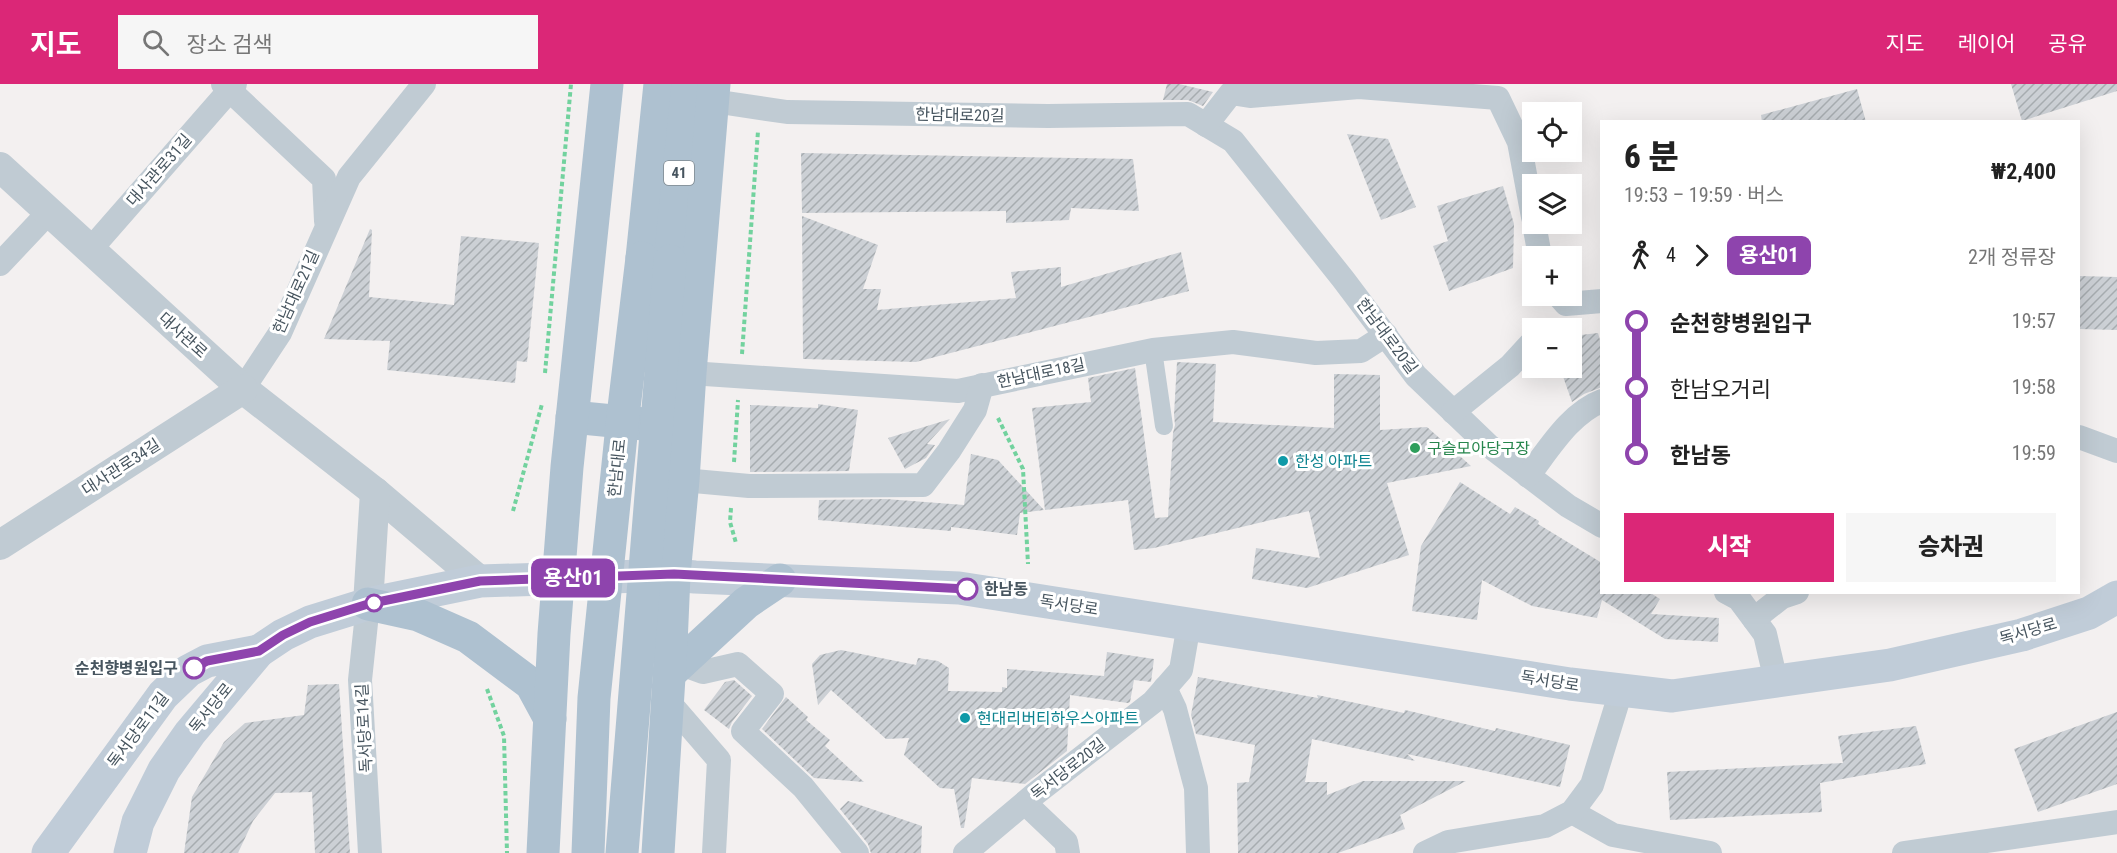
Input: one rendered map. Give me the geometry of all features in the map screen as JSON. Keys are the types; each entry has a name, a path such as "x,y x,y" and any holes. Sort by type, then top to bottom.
{"main road":[{"name":"한남대로","path":"622,853 656,260 660,84"},
{"path":"543,853 550,719 572,417 605,86"},
{"name":"한남대로","path":"588,853 594,698 623,416 656,260 705,90"},
{"path":"658,853 672,679 674,574 687,428 705,90"},
{"path":"572,417 687,428"},
{"name":"독서당로","path":"130,853 138,822 164,770 190,733 259,651 283,635 310,622 368,604 480,581 674,574 959,588 1621,691 1672,696 1890,666 2022,635 2088,613 2117,597"},
{"path":"672,679 746,603 780,580"},
{"path":"368,604 418,615 468,637 531,684 550,719"},
{"name":"독서당로11길","path":"48,853 163,695 188,671 207,661 259,651"}],"street":[{"name":"한남대로21길","path":"243,389 280,333 349,177 424,84"},
{"name":"한남대로21길","path":"229,86 324,179 327,224"},
{"name":"대사관로31길","path":"90,250 229,86"},
{"path":"1206,125 1231,93 1250,96 1359,87 1498,98 1519,142 1525,174"},
{"name":"한남대로20길","path":"705,90 759,108 787,112 1048,116 1188,114 1233,141 1416,376 1488,445 1568,506 1600,525"},
{"name":"대사관로","path":"0,167 243,389 375,492 480,581"},
{"path":"0,264 49,212"},
{"path":"1582,303 1600,301"},
{"name":"한남대로18길","path":"690,373 958,391 1153,350 1233,342 1316,353 1361,351 1386,335"},
{"path":"1153,350 1164,426"},
{"path":"1453,412 1510,366 1522,353"},
{"path":"683,480 732,484 923,485 949,451 975,410 982,385"},
{"name":"대사관로34길","path":"0,545 243,389"},
{"path":"1528,476 1576,417 1590,405 1600,402"},
{"path":"2080,436 2117,450"},
{"path":"368,604 375,492"},
{"path":"1730,594 1739,598 1765,634 1776,681"},
{"path":"1754,619 1782,597 1791,594"},
{"name":"독서당로14길","path":"368,604 360,680 370,853"},
{"name":"독서당로20길","path":"965,853 1153,702 1181,670 1189,624"},
{"path":"714,853 719,760 672,679 738,664 772,694 743,731 803,787 857,853"},
{"path":"1165,688 1175,709 1196,788 1198,853"},
{"path":"1425,853 1448,842 1545,826 1572,812 1592,785 1621,691"},
{"name":"독서당로20길","path":"1025,803 1066,842 1068,853"},
{"path":"1572,812 1613,835 1710,853"},
{"path":"1904,853 2008,846 2117,822"}],"path":[{"path":"544,381 571,84"},
{"path":"736,543 730,522 732,484 759,108"},
{"path":"982,385 1023,469 1028,564"},
{"path":"513,511 542,405 543,393"},
{"path":"484,679 504,736 507,853"}],"building":[{"path":"1167,84 1179,84 1213,92 1203,106 1188,100 1163,100"},
{"path":"2011,84 2117,84 2117,91 2022,120"},
{"path":"1857,89 1865,120 1762,120 1761,115"},
{"path":"1347,134 1388,139 1416,207 1381,220"},
{"path":"801,153 1133,159 1139,211 1071,208 1069,220 1006,223 1006,211 802,213"},
{"path":"1503,186 1514,224 1513,268 1449,291 1433,246 1448,241 1437,206"},
{"path":"802,216 878,245 863,289 881,289 877,310 1016,298 1011,272 1061,267 1061,287 1181,252 1189,291 916,362 803,359"},
{"path":"370,229 372,230 369,297 454,305 461,236 539,243 527,362 517,361 515,383 387,370 390,341 324,339"},
{"path":"2080,276 2117,277 2117,330 2080,329"},
{"path":"1598,333 1600,388 1572,402 1564,378 1582,378 1582,335"},
{"path":"1177,362 1216,364 1213,422 1334,428 1334,374 1380,375 1380,430 1427,427 1471,466 1387,483 1409,555 1307,588 1252,579 1256,548 1320,558 1309,511 1154,548 1134,550 1128,500 1045,510 1032,408 1091,402 1088,378 1135,368 1155,518 1168,517"},
{"path":"818,404 858,410 849,471 750,472 750,405 818,408"},
{"path":"950,419 927,444 935,445 926,458 905,469 888,438"},
{"path":"971,454 998,460 1044,510 1020,513 1017,535 951,527 951,531 818,520 819,500 886,499 964,505"},
{"path":"1460,482 1510,514 1515,507 1539,521 1538,524 1600,562 1600,594 1652,594 1660,599 1651,614 1719,618 1718,642 1665,639 1602,600 1597,618 1532,606 1482,580 1477,620 1412,611 1421,546"},
{"name":"현대리버티하우스아파트","path":"841,650 916,665 918,658 938,661 949,668 948,691 1002,692 1002,687 1007,688 1007,669 1104,676 1107,652 1154,659 1151,682 1134,680 1128,703 1070,695 1067,751 1025,784 972,778 964,828 961,828 954,789 940,788 904,755 909,738 886,739 831,690 818,705 812,664 820,655"},
{"path":"1198,677 1318,698 1317,695 1404,713 1405,710 1495,731 1496,728 1570,745 1560,787 1407,754 1415,761 1312,739 1305,782 1327,782 1327,795 1363,781 1466,781 1400,815 1405,829 1338,853 1238,853 1237,783 1249,782 1255,745 1196,734 1191,715"},
{"path":"734,680 752,696 729,729 704,710 725,682"},
{"path":"339,684 350,853 315,853 312,792 275,793 253,821 238,853 184,853 192,797 224,742 245,723 304,715 308,685"},
{"path":"786,697 808,717 806,720 830,740 825,746 864,782 814,778 762,729"},
{"path":"2117,712 2117,784 2038,812 2014,749"},
{"path":"1916,726 1926,764 1820,783 1822,812 1670,820 1667,772 1843,763 1838,736"},
{"path":"848,801 922,826 921,853 871,853 868,844 840,809"}],"bus line":[{"name":"용산01","path":"194,668 207,661 259,651 283,635 310,622 368,604 480,581 674,574 695,577 967,589"}],"place":[{"name":"구슬모아당구장","path":"1415,448"},
{"name":"한성 아파트","path":"1283,461"},
{"name":"한남동","path":"967,589"},
{"name":"순천향병원입구","path":"194,668"},
{"name":"현대리버티하우스아파트","path":"965,718"}]}
